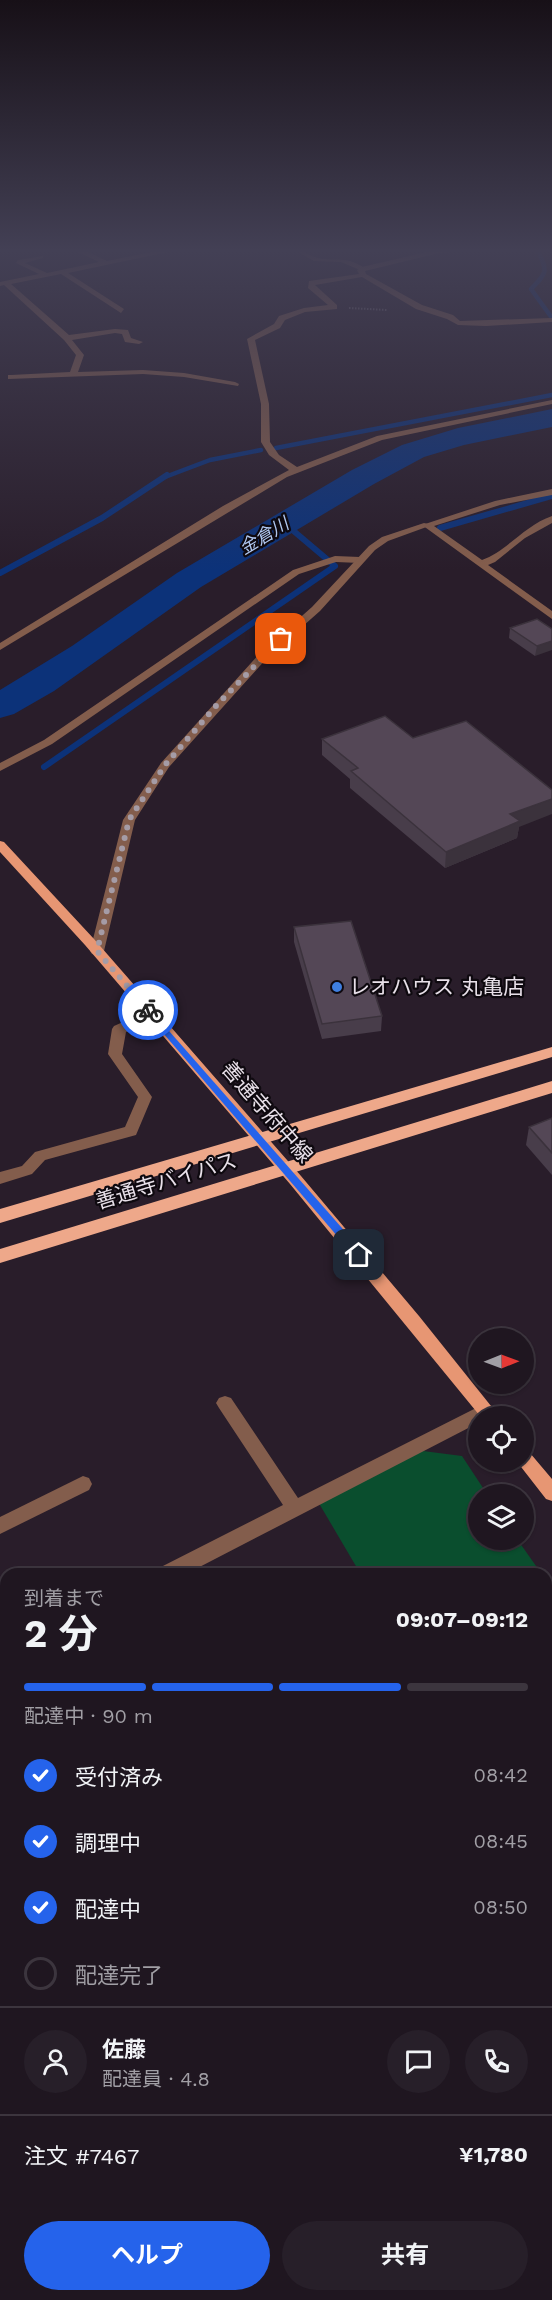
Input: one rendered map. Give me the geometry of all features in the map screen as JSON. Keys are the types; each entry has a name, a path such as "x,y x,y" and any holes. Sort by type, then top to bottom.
{"highway":[{"name":"善通寺バイパス","path":"0,1216 552,1052"},
{"name":"善通寺バイパス","path":"0,1256 552,1087"}],"main road":[{"name":"善通寺府中線","path":"0,845 63,911 262,1140 418,1324 482,1406"},
{"path":"534,1470 552,1493"}],"street":[{"path":"73,375 80,355"},
{"path":"254,355 266,416 263,430 266,445 288,466 296,470"},
{"path":"10,377 143,372 184,375 235,384"},
{"path":"0,647 226,508 296,470 380,438 552,402"},
{"path":"97,951 129,820 165,765 264,655 316,609 360,560 385,539 498,503 540,503 552,492"},
{"path":"481,564 492,560 522,536 552,519"},
{"path":"427,525 552,616"},
{"path":"0,768 48,742 296,572 330,561 347,558 360,560"},
{"path":"0,1178 27,1170 40,1156 131,1131 145,1097 115,1054 118,1029 152,1014"},
{"path":"225,1403 296,1508"},
{"path":"178,1568 468,1423"},
{"path":"0,1526 83,1484"}],"green space":[{"path":"423,1451 462,1456 468,1465 468,1472 473,1472 480,1484 468,1484 468,1550 525,1550 537,1568 357,1568 317,1500"}],"building":[{"path":"537,619 552,629 552,641 537,646 510,628"},
{"path":"385,716 413,738 466,721 552,790 552,799 510,814 520,821 446,852 351,771 358,768 322,739"},
{"name":"レオハウス 丸亀店","path":"351,921 382,1016 322,1024 294,927"},
{"path":"552,1118 552,1153 529,1127"}],"waterway":[{"path":"276,448 552,395"},
{"name":"金倉川","path":"0,706 85,654 189,580 363,477 413,451 458,437 552,418"},
{"path":"165,477 210,460 261,450"},
{"path":"0,573 102,518 167,475"},
{"path":"440,528 552,496"},
{"path":"44,767 335,566 283,522"}],"way so far":[{"path":"148,1010 97,951 129,820 165,765 216,706 281,639"}],"place":[{"name":"レオハウス 丸亀店","path":"337,987"}],"route":[{"path":"148,1010 359,1255"}]}
